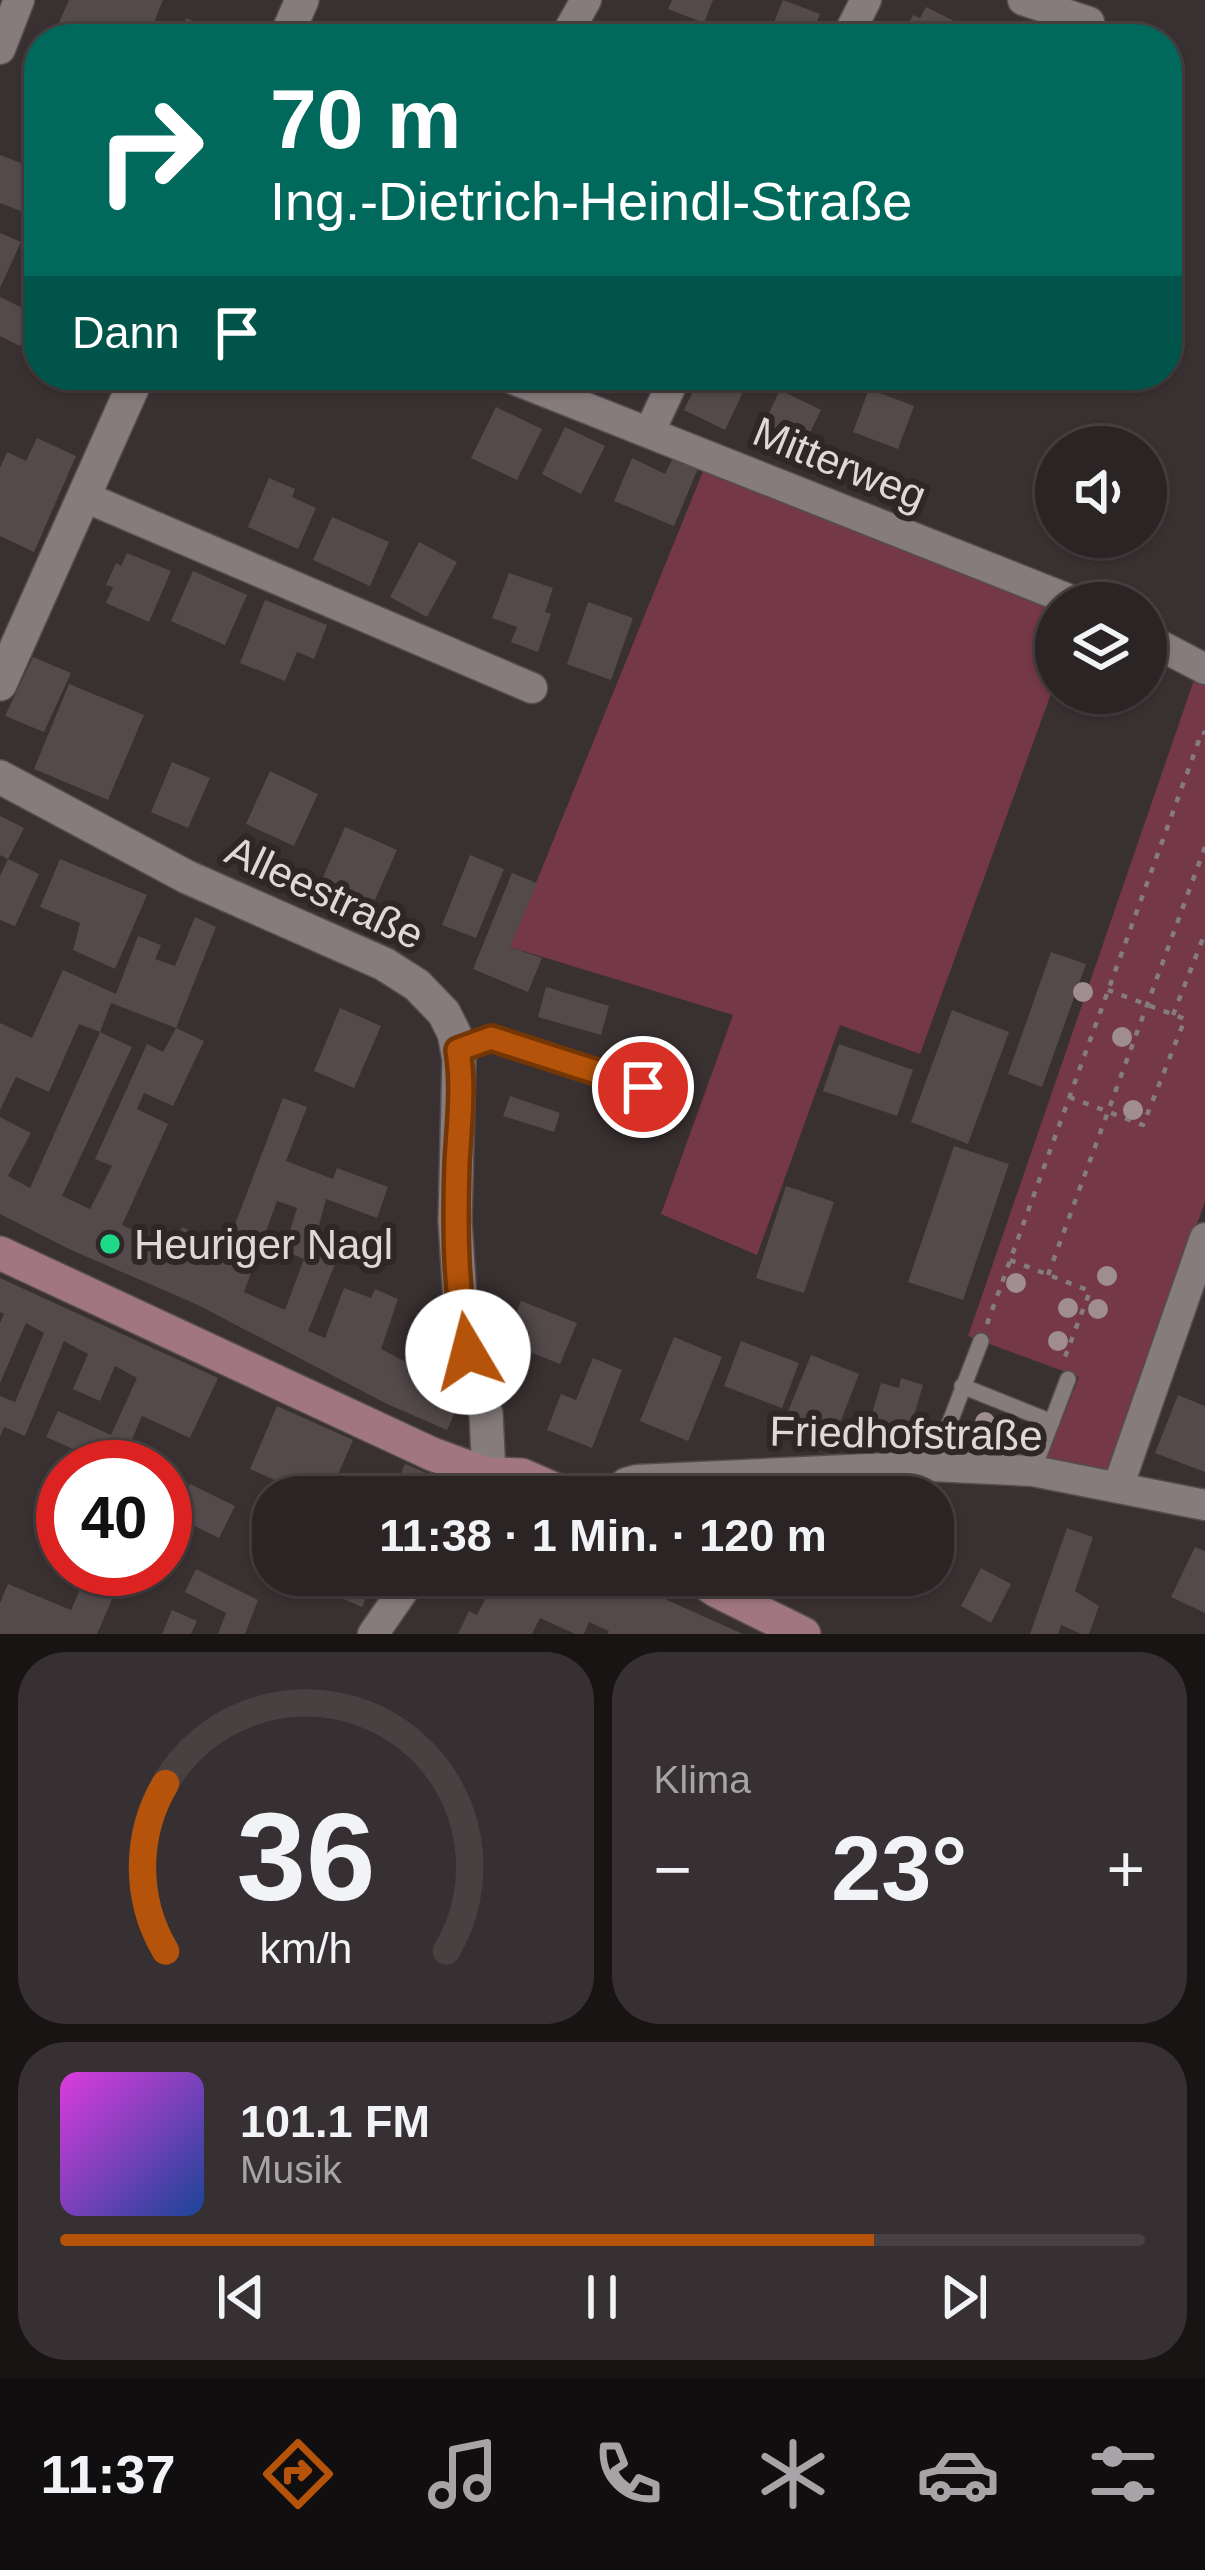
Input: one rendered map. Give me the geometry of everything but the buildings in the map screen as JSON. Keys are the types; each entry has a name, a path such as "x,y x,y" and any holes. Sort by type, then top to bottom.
{"main road":[{"path":"0,1253 432,1454 465,1476"},
{"path":"730,1596 804,1634"}],"street":[{"path":"0,50 19,0"},
{"path":"1023,0 1089,22"},
{"path":"0,684 131,390"},
{"name":"Mitterweg","path":"541,390 1035,586"},
{"path":"649,433 669,390"},
{"path":"85,497 532,688"},
{"path":"1167,649 1205,669"},
{"name":"Alleestraße","path":"0,777 187,877 400,974 436,1003 451,1024 460,1078 457,1273 462,1325 486,1414 481,1476"},
{"path":"1118,1486 1205,1238"},
{"name":"Friedhofstraße","path":"722,1476 933,1466 1033,1471 1205,1505"},
{"path":"374,1634 400,1596"}],"lane":[{"path":"458,1050 491,1038 681,1099"},
{"path":"933,1466 981,1341"},
{"path":"1033,1471 1065,1371"},
{"path":"962,1386 1052,1422"}],"path":[{"path":"981,1341 1202,732 1205,734"},
{"path":"1048,1275 1205,847"},
{"path":"1173,1015 1205,934"},
{"path":"1069,1097 1143,1125 1185,1019 1108,990"},
{"path":"1010,1260 1090,1291 1065,1371"}],"shaded area":[{"path":"708,459 1035,595 1035,714 1044,714 920,1054 840,1025 757,1255 661,1214 733,1015 510,947"},
{"path":"1195,677 1205,682 1205,1202 1105,1476 1046,1459 1079,1377 968,1336"}],"place":[{"name":"Heuriger Nagl","path":"110,1244"}],"route":[{"path":"468,1352 456,1247 458,1050 491,1038 643,1087"}]}
